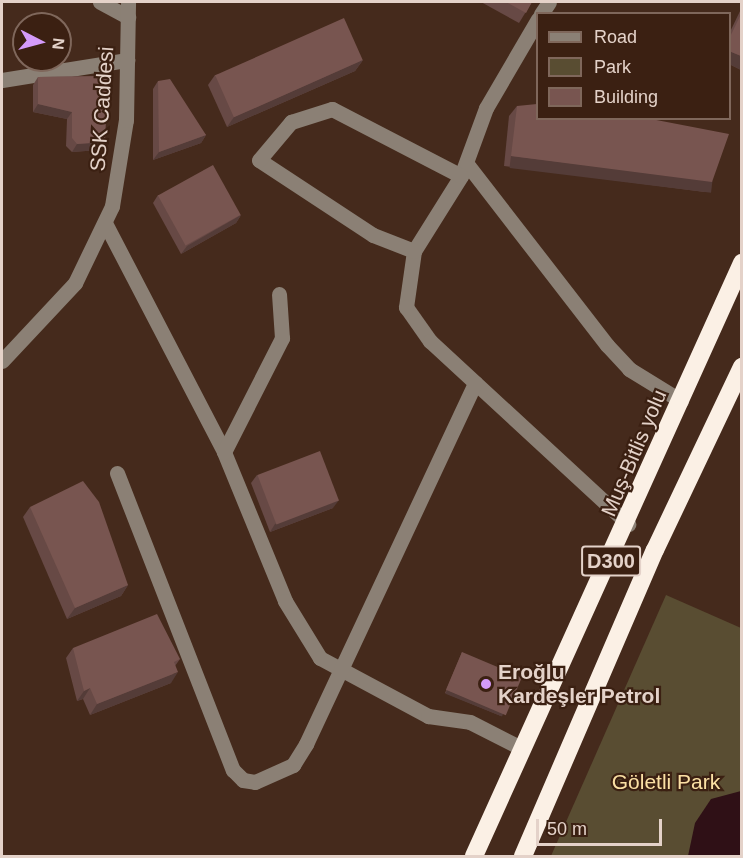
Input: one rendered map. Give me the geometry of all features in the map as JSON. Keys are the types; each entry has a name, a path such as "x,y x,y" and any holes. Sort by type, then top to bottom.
{"highway":[{"name":"Muş-Bitlis yolu","path":"474,856 628,524 741,263"},
{"name":"D300","path":"523,856 741,367"}],"street":[{"path":"100,2 128,9"},
{"name":"SSK Caddesi","path":"2,361 75,282 105,222 121,167 128,9"},
{"path":"536,21 486,108 464,170 414,251 406,290 413,323 628,524"},
{"path":"2,80 127,60"},
{"path":"414,251 373,235 259,160 291,122 332,109 464,170 629,369 681,401"},
{"path":"105,222 224,452 303,636 339,671 428,716 470,722 523,749"},
{"path":"224,452 282,338 279,294"},
{"path":"117,473 217,731 243,780 255,782 293,765 475,383"}],"green space":[{"name":"Göletli Park","path":"666,595 741,628 741,856 551,856"}],"shaded area":[{"path":"741,791 741,856 688,856 695,823 711,799"}],"building":[{"path":"506,2 532,2 526,13"},
{"path":"741,14 741,56 731,52 731,35"},
{"path":"344,18 363,60 234,117 215,75"},
{"path":"108,76 105,142 77,144 72,138 72,112 38,104 38,77"},
{"path":"170,79 206,135 159,152 158,81"},
{"path":"536,104 536,120 656,120 729,134 712,182 511,156 517,106"},
{"path":"213,165 241,215 186,245 158,196"},
{"path":"320,451 339,500 276,524 257,475"},
{"path":"83,481 99,502 128,585 75,608 30,507"},
{"path":"157,614 180,659 174,662 178,672 97,704 90,688 84,691 73,648"},
{"path":"462,652 522,677 506,715 446,690"}],"place":[{"name":"Eroğlu Kardeşler Petrol","path":"486,684"}]}
